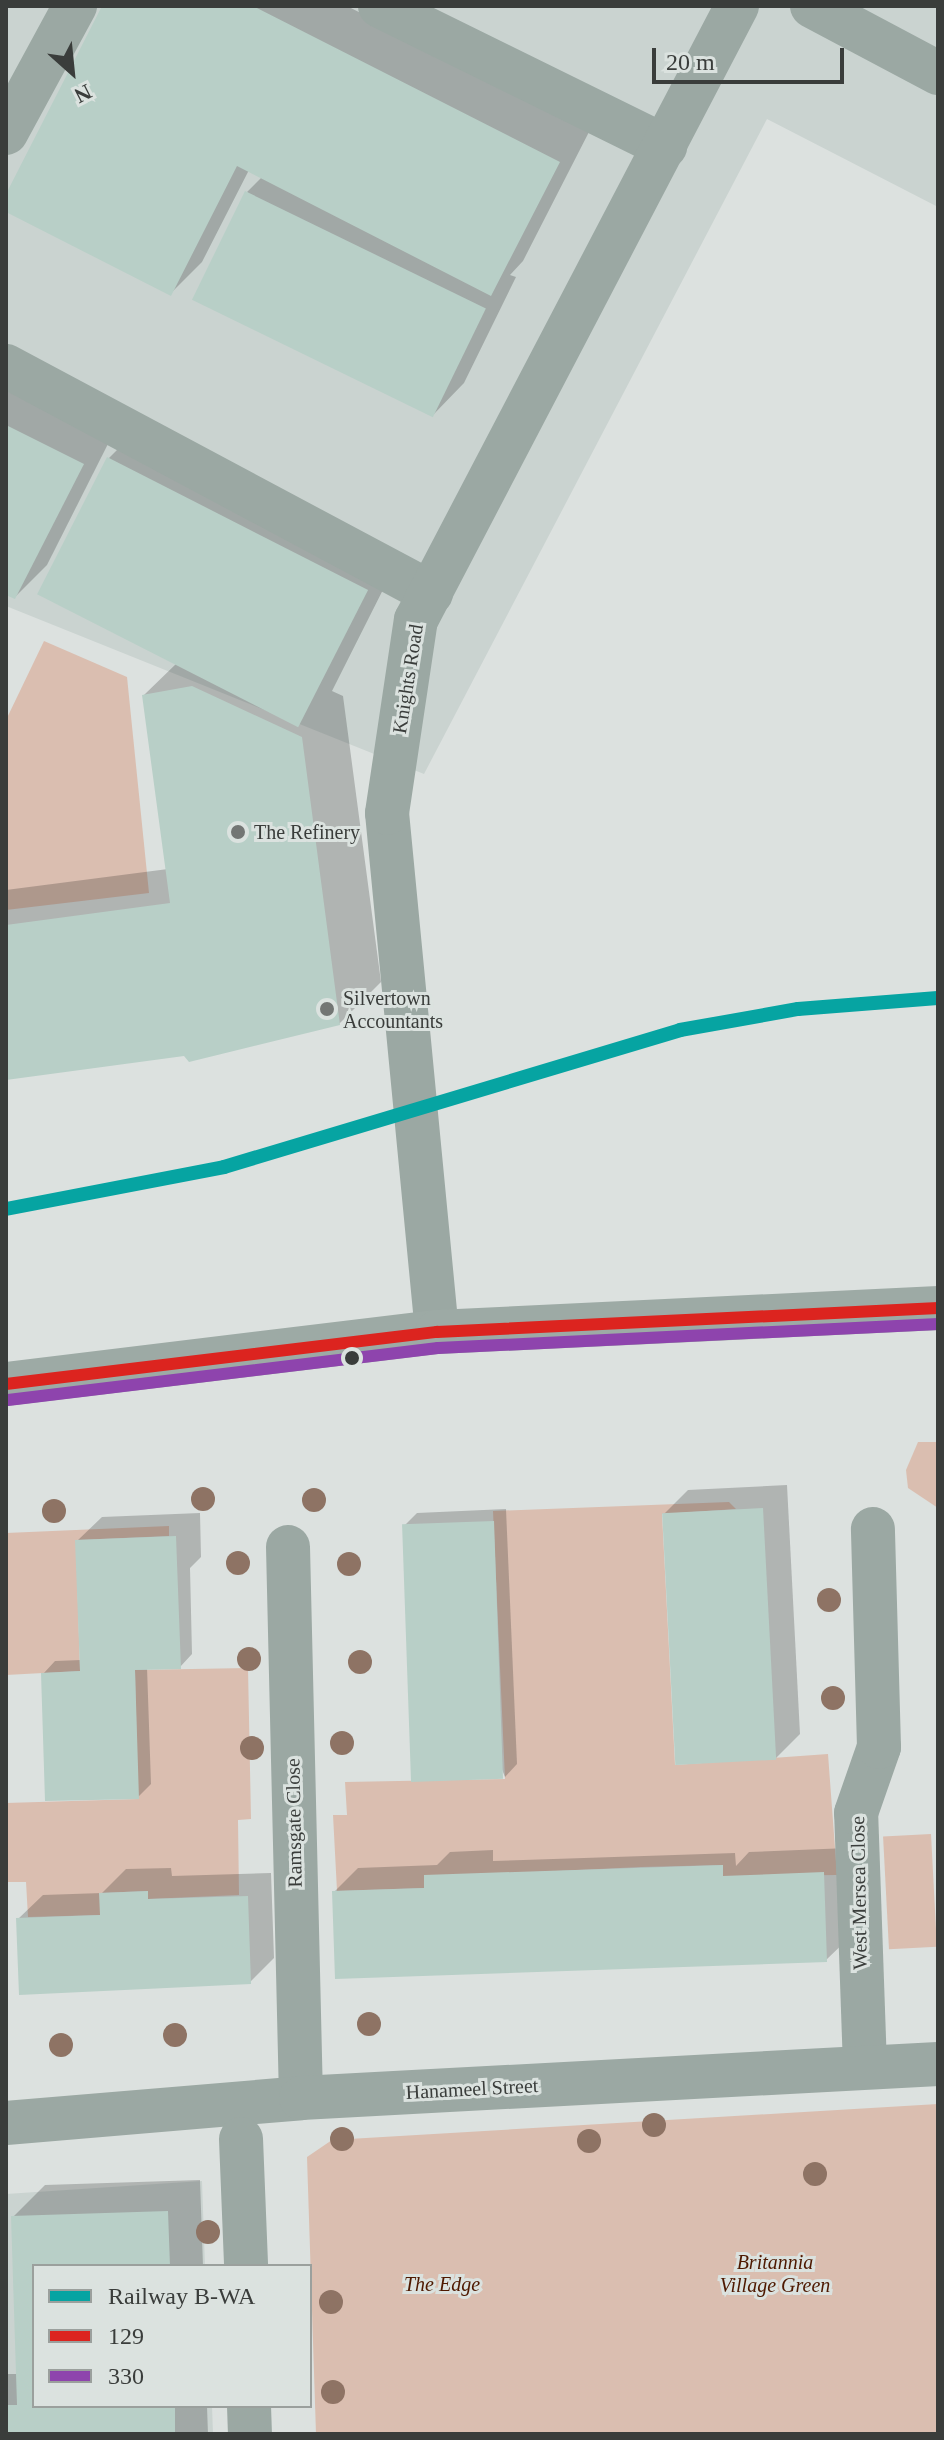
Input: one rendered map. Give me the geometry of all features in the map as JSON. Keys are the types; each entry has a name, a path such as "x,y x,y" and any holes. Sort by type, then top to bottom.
{"main road":[{"path":"6,1384 437,1332 938,1308"}],"street":[{"path":"6,133 75,6"},
{"path":"380,6 665,146"},
{"name":"Knights Road","path":"437,1332 387,813 416,620 737,6"},
{"path":"812,6 938,73"},
{"path":"6,366 431,593"},
{"name":"West Mersea Close","path":"865,2067 856,1813 879,1747 873,1529"},
{"name":"Ramsgate Close","path":"288,1547 301,2098"},
{"name":"Hanameel Street","path":"6,2123 301,2098 938,2064"},
{"path":"241,2139 246,2264"},
{"path":"249,2408 250,2434"}],"shaded area":[{"path":"6,6 938,6 938,207 767,119 424,774 6,606"},
{"path":"202,2181 205,2264 32,2264 32,2408 212,2408 213,2434 6,2434 6,2194"}],"green space":[{"path":"44,641 127,677 149,893 6,910 6,720"},
{"path":"918,1442 938,1442 938,1508 908,1488 906,1470"},
{"path":"729,1502 736,1509 662,1514 675,1765 828,1754 837,1875 723,1876 723,1865 641,1867 514,1873 424,1888 337,1891 333,1815 347,1815 345,1782 505,1779 493,1511"},
{"path":"169,1526 169,1536 76,1540 80,1671 6,1675 6,1533"},
{"path":"248,1668 251,1819 238,1820 239,1895 148,1899 147,1891 100,1893 100,1915 28,1917 26,1882 6,1882 6,1803 138,1799 135,1670"},
{"path":"931,1834 937,1947 889,1949 883,1837"},
{"name":"Britannia Village Green","path":"938,2104 938,2434 316,2434 307,2157 332,2140"}],"building":[{"path":"102,6 253,6 560,162 491,296 237,166 171,296 6,212 6,194"},
{"path":"245,191 486,308 433,417 192,300"},
{"path":"6,425 84,464 15,599 6,595"},
{"path":"107,457 368,590 298,727 37,594"},
{"name":"The Refinery","path":"192,686 302,737 340,1025 189,1062 184,1056 6,1080 6,925 170,903 142,695"},
{"path":"763,1508 776,1760 675,1765 662,1513"},
{"path":"494,1521 503,1779 411,1782 402,1524"},
{"path":"176,1536 181,1669 135,1670 139,1799 45,1801 41,1673 80,1671 75,1540"},
{"path":"723,1865 723,1876 824,1872 827,1962 335,1979 332,1891 424,1888 424,1875"},
{"path":"148,1891 148,1899 248,1896 251,1984 19,1995 16,1918 100,1915 99,1893"},
{"path":"168,2211 170,2264 32,2264 32,2408 175,2408 175,2434 6,2434 6,2405 17,2405 11,2216"}],"rail line":[{"name":"B-WA","path":"6,1209 224,1167 680,1030 798,1009 938,998"}],"transit line":[{"name":"129","path":"6,1384 437,1332 938,1308"},
{"name":"330","path":"8,1400 438,1348 938,1324"}],"place":[{"name":"The Refinery","path":"238,832"},
{"name":"Silvertown Accountants","path":"327,1009"}],"park label":[{"name":"The Edge","path":"442,2284"}]}
